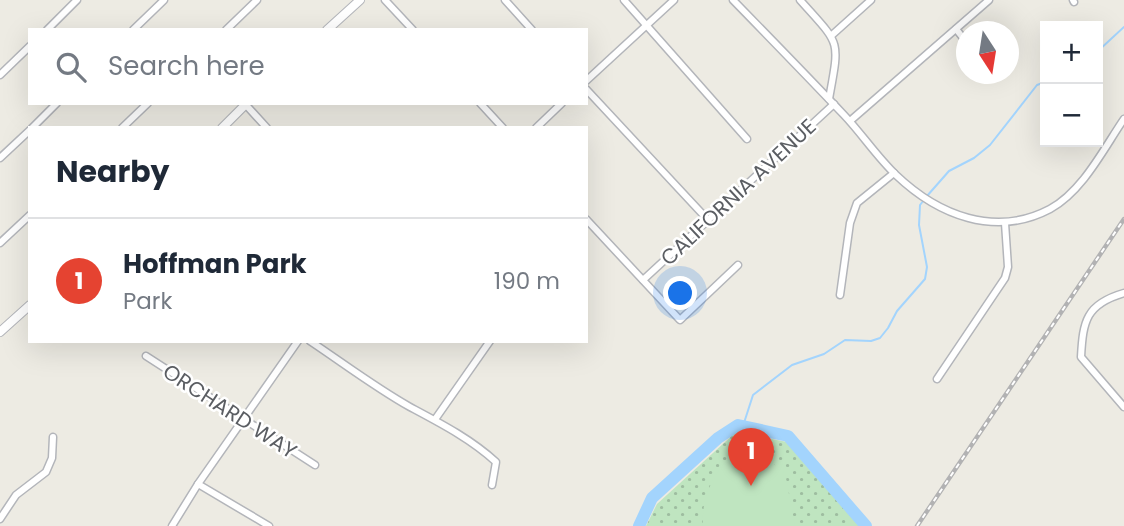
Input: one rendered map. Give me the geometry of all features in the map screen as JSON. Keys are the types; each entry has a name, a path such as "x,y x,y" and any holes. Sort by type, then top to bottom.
{"street":[{"path":"49,28 77,0"},
{"path":"135,28 164,0"},
{"path":"228,28 257,0"},
{"path":"329,28 360,0"},
{"path":"385,0 411,28"},
{"path":"505,0 530,28"},
{"path":"624,0 747,139"},
{"path":"588,79 674,0"},
{"path":"733,0 850,121 894,173 929,202 955,215 1005,223 1052,208 1089,170 1124,119"},
{"path":"800,0 832,35 837,52 831,101"},
{"path":"832,35 871,0"},
{"path":"965,21 989,0"},
{"path":"850,121 956,29"},
{"path":"0,75 28,48"},
{"path":"588,91 708,220"},
{"name":"CALIFORNIA AVENUE","path":"643,280 831,101"},
{"path":"34,126 55,105"},
{"path":"124,126 146,105"},
{"path":"224,126 246,105"},
{"path":"248,105 265,126"},
{"path":"482,105 501,126"},
{"path":"538,126 560,105"},
{"path":"0,158 28,132"},
{"path":"840,295 850,223 858,203 894,173"},
{"path":"0,243 28,217"},
{"path":"588,221 680,320 738,265"},
{"path":"937,379 1005,278 1008,267 1005,223"},
{"path":"1124,293 1097,303 1091,311 1082,335 1081,357 1124,407"},
{"path":"0,332 28,308"},
{"path":"172,526 198,484 297,343"},
{"path":"313,343 410,407 436,418 496,462 492,485"},
{"path":"436,418 489,343"},
{"name":"ORCHARD WAY","path":"146,356 315,465"},
{"path":"0,519 16,495 46,472 52,458 53,438"},
{"path":"198,484 269,526"}],"green space":[{"path":"736,432 787,442 860,526 646,526 657,504"},
{"path":"757,450 785,473 795,526 703,526 706,499 718,472 734,458"}],"waterway":[{"path":"1103,46 1124,27"},
{"path":"927,196 949,171 974,158 990,145 1040,84"},
{"path":"743,426 753,395 792,365 824,354 845,340 871,341 880,338 897,311 925,279 927,267 919,225 920,205 924,200"},
{"path":"639,526 652,498 718,438 738,425 788,436 866,526"}],"railway":[{"path":"917,526 1124,219"}],"place":[{"name":"Hoffman Park","path":"751,486"}]}
